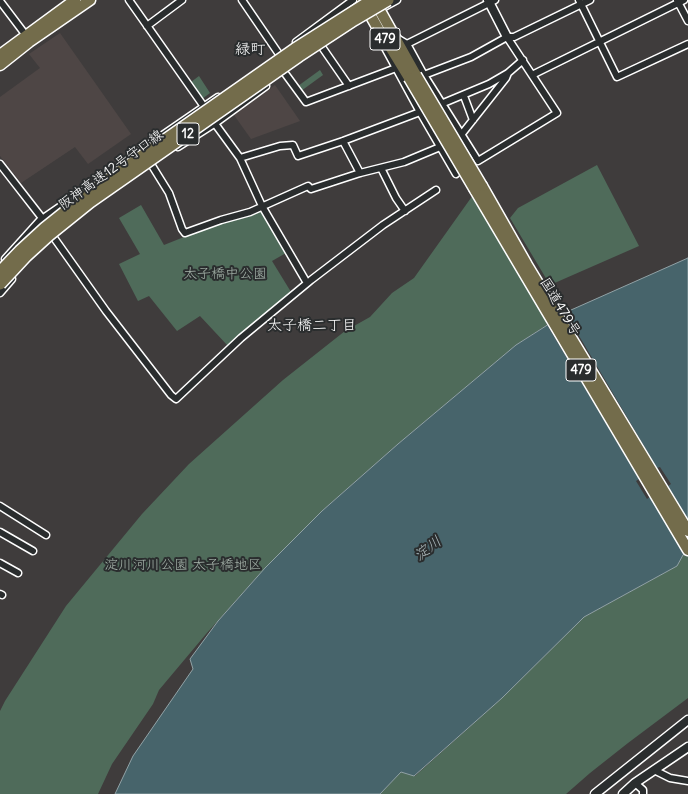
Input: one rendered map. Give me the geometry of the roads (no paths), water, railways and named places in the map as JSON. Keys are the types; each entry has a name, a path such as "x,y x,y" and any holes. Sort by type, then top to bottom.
{"highway":[{"path":"0,64 75,0"},
{"path":"0,54 29,38 90,0"},
{"name":"479","path":"362,0 381,34 416,76"},
{"name":"479","path":"373,0 396,37 416,76"},
{"name":"阪神高速12号守口線","path":"0,272 40,232 85,196 295,49 373,0"},
{"name":"阪神高速12号守口線","path":"0,284 26,256 49,235 90,202 299,56 388,0"},
{"name":"国道479号","path":"416,76 531,271 688,531"},
{"name":"国道479号","path":"416,76 688,550"}],"street":[{"path":"128,0 204,106 214,124 240,158 262,206 307,283"},
{"path":"147,26 182,0"},
{"path":"242,0 279,55 290,68"},
{"path":"0,265 42,218 279,55 353,0"},
{"path":"379,9 397,0"},
{"path":"416,76 471,57 507,37 514,37 580,2 590,0"},
{"path":"0,1 29,38"},
{"path":"396,37 407,44 416,76 441,104 478,161 557,113 507,37 491,1 407,44"},
{"path":"532,75 680,1 688,21"},
{"path":"580,2 617,77 688,44"},
{"path":"0,293 34,253 52,235 151,164 214,124 284,72 370,14"},
{"path":"381,34 384,46 456,174"},
{"path":"322,47 349,86"},
{"path":"441,104 464,96 490,84 508,73 523,60"},
{"path":"284,72 306,102 396,68"},
{"path":"461,135 506,78 508,73"},
{"path":"464,96 473,120"},
{"path":"240,158 280,146 292,145 298,156 420,112"},
{"path":"343,141 360,173"},
{"path":"151,164 169,193 182,229 185,233 221,220 250,212 308,186 312,189 360,173 404,162 440,147"},
{"path":"0,164 42,218 52,235 106,310 171,395 176,399 236,342 307,283 383,225 436,190"},
{"path":"381,168 396,198 405,211"},
{"path":"0,506 46,535"},
{"path":"0,532 34,551"},
{"path":"0,563 18,573"},
{"path":"595,794 688,720"},
{"path":"623,794 635,783 688,747"},
{"path":"654,770 670,778 688,780"},
{"path":"635,783 643,790 643,794"}],"water":[{"name":"淀川","path":"688,258 688,551 683,555 677,566 584,617 502,698 414,776 401,772 380,794 115,794 133,756 193,669 190,659 218,621 265,568 322,511 398,444 516,345 571,310"}],"district":[{"name":"緑町","path":"250,50"},
{"name":"太子橋二丁目","path":"312,326"}],"park label":[{"name":"太子橋中公園","path":"225,274"},
{"name":"淀川河川公園 太子橋地区","path":"183,565"}]}
